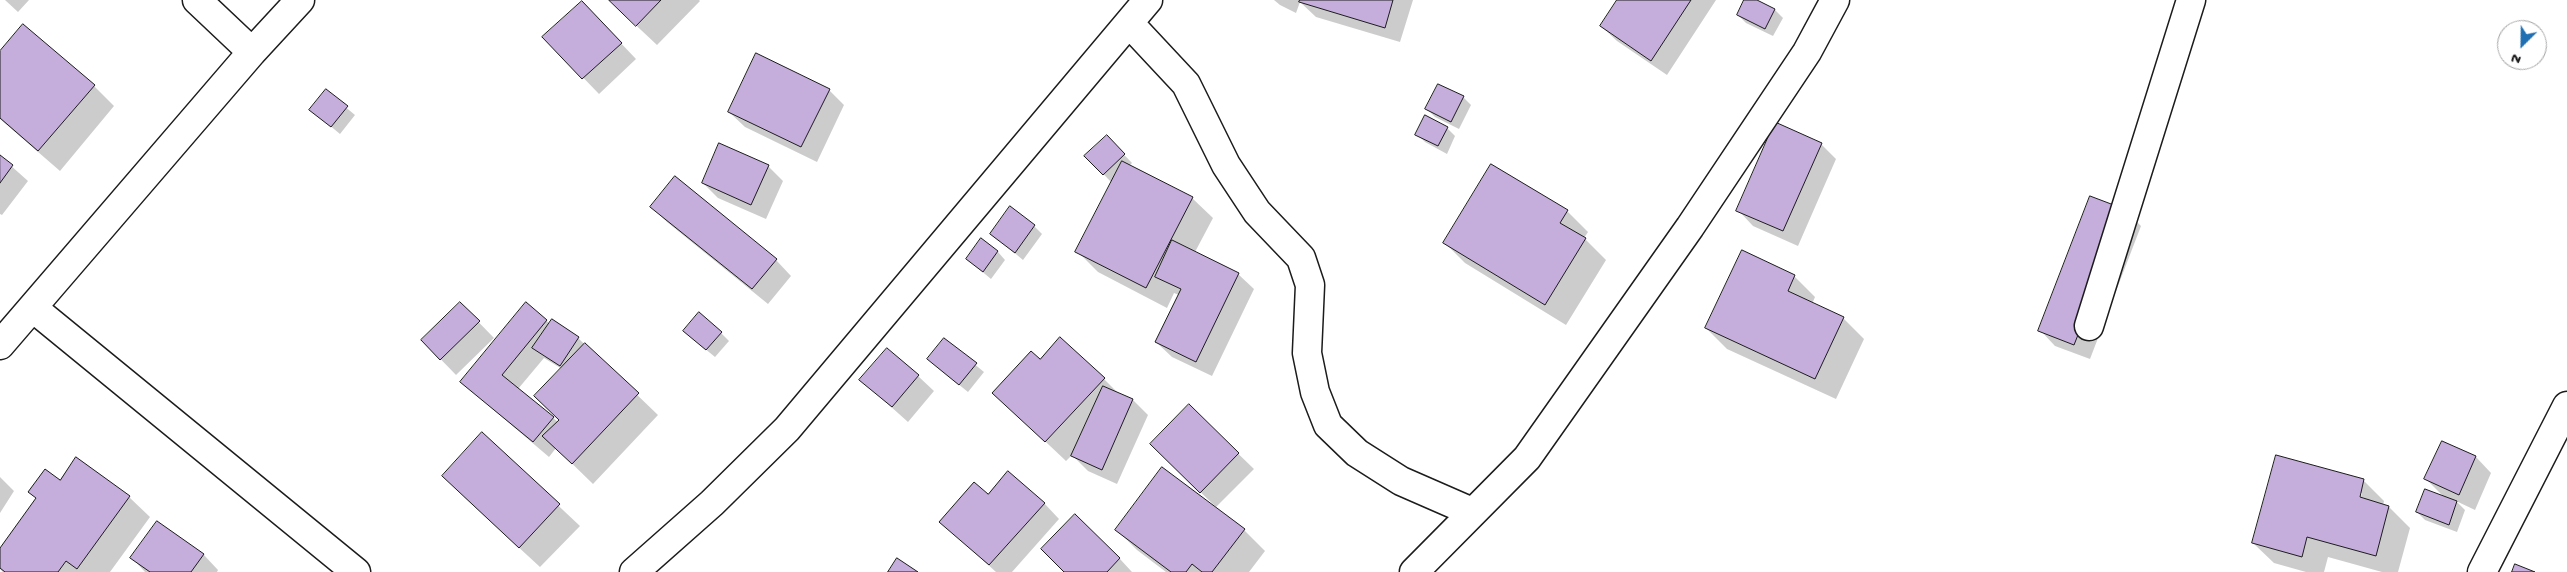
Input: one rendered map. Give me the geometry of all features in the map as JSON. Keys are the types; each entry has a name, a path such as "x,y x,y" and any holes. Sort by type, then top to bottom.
{"street":[{"path":"197,0 252,52"},
{"path":"0,345 252,52 300,0"},
{"path":"634,572 712,503 786,429 1148,0"},
{"path":"1414,572 1533,450 1695,219 1807,52 1835,0"},
{"path":"2089,326 2192,0"},
{"path":"1129,23 1186,84 1226,165 1257,212 1301,258 1310,285 1307,353 1315,392 1328,425 1357,453 1401,481 1472,512"},
{"path":"33,308 356,572"},
{"path":"2482,572 2567,406"}],"building":[{"path":"609,0 661,0 636,26"},
{"path":"1300,0 1393,0 1385,28 1299,2"},
{"path":"1617,0 1691,0 1651,61 1600,26"},
{"path":"1744,0 1757,0 1775,9 1765,29 1737,15"},
{"path":"582,1 622,43 582,79 542,37"},
{"path":"23,24 95,85 38,151 0,118 0,51"},
{"path":"756,53 830,89 801,147 728,112"},
{"path":"1438,84 1464,96 1451,122 1425,109"},
{"path":"326,89 348,106 331,127 309,110"},
{"path":"1425,115 1448,127 1438,146 1415,135"},
{"path":"1775,122 1822,143 1783,231 1736,211"},
{"path":"1107,135 1125,154 1103,175 1084,156"},
{"path":"719,143 769,165 751,205 702,183"},
{"path":"0,155 13,165 0,183"},
{"path":"1122,161 1193,197 1146,288 1075,252"},
{"path":"1491,164 1568,210 1560,223 1586,238 1545,305 1443,243"},
{"path":"675,176 777,259 752,289 650,207"},
{"path":"2090,196 2127,210 2074,345 2038,331"},
{"path":"1010,206 1035,225 1015,253 990,234"},
{"path":"981,238 998,251 983,272 966,259"},
{"path":"1172,240 1239,273 1196,362 1155,342 1181,289 1155,277"},
{"path":"1742,250 1795,275 1788,291 1844,317 1815,379 1705,328"},
{"path":"460,302 480,321 440,360 421,340"},
{"path":"526,302 547,320 502,375 554,417 533,442 460,382"},
{"path":"699,312 722,332 706,350 683,331"},
{"path":"552,319 579,337 560,366 532,348"},
{"path":"1060,337 1105,378 1045,442 992,393 1031,351 1040,359"},
{"path":"944,338 977,363 959,385 927,359"},
{"path":"585,343 639,393 572,464 542,436 559,420 534,396"},
{"path":"887,348 919,375 892,407 859,380"},
{"path":"1103,386 1133,399 1102,470 1071,456"},
{"path":"1189,404 1239,453 1200,493 1150,444"},
{"path":"482,432 560,504 519,548 442,476"},
{"path":"2442,441 2476,456 2459,495 2424,479"},
{"path":"2276,455 2364,479 2360,497 2389,506 2376,556 2307,537 2302,557 2252,543"},
{"path":"76,457 130,496 77,569 66,561 58,572 5,572 0,568 0,548 36,498 28,492 45,469 60,480"},
{"path":"1162,467 1245,529 1212,572 1202,572 1192,564 1186,572 1171,572 1115,530"},
{"path":"1008,471 1045,503 989,565 939,522 974,482 988,494"},
{"path":"2425,489 2457,501 2449,525 2416,512"},
{"path":"1075,514 1120,558 1107,572 1064,572 1041,549"},
{"path":"157,521 204,554 191,572 150,572 130,558"},
{"path":"897,558 918,572 888,572"},
{"path":"2515,564 2535,572 2512,572"}]}
